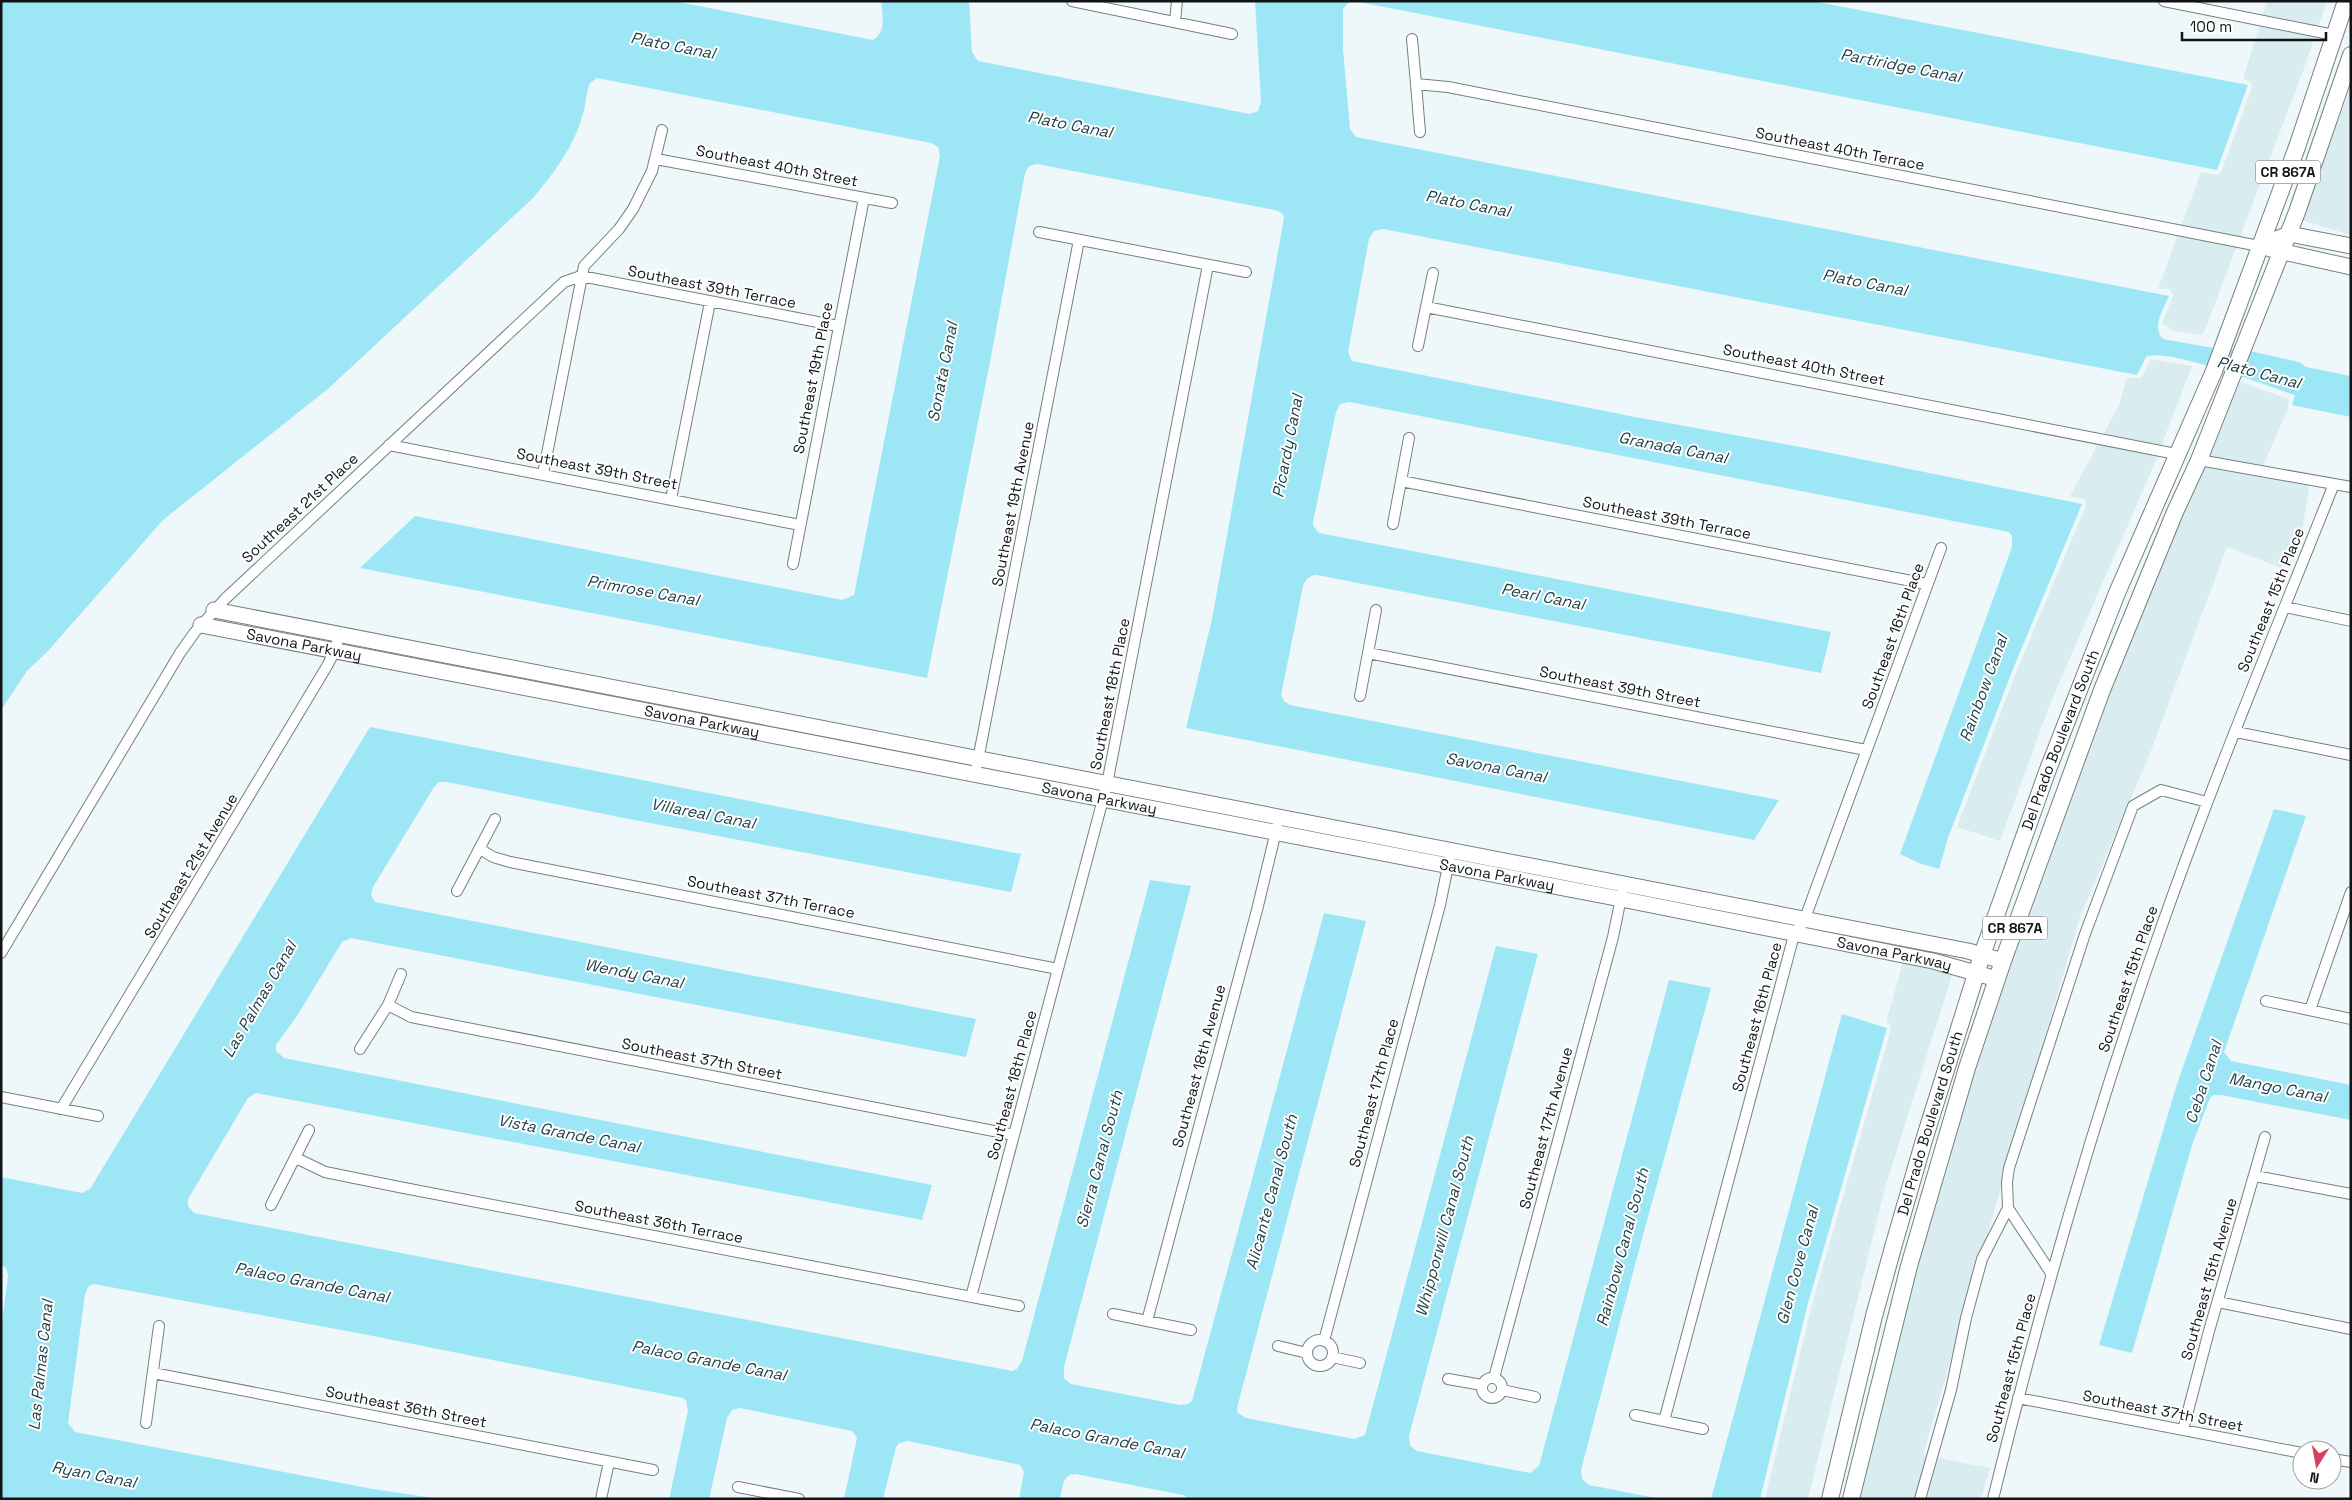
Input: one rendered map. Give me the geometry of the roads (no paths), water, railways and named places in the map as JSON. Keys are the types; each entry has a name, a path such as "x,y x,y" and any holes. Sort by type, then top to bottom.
{"main road":[{"name":"Del Prado Boulevard South","path":"1830,1497 1879,1297 1924,1140 1976,972 2047,772 2117,594 2226,340 2259,246 2297,148 2346,1"},
{"path":"2334,35 2345,44 2350,56"},
{"name":"Del Prado Boulevard South","path":"1851,1499 1909,1266 1965,1077 2003,961 2100,696 2199,460 2289,234 2350,56"},
{"path":"2190,424 2193,447 2199,460"},
{"path":"2176,454 2184,468 2187,486"}],"street":[{"path":"1072,1 1232,34"},
{"path":"1175,22 1177,1"},
{"path":"2164,1 2334,35"},
{"path":"1412,39 1420,132"},
{"name":"Southeast 40th Terrace","path":"1416,84 1448,87 2259,246"},
{"path":"543,474 581,276 588,259 620,228 633,210 656,158 662,130"},
{"name":"Southeast 40th Street","path":"656,158 892,203"},
{"name":"Southeast 19th Place","path":"793,564 864,198"},
{"path":"1039,232 1246,272"},
{"path":"2259,246 2289,234 2351,246"},
{"name":"Southeast 19th Avenue","path":"977,766 1080,240"},
{"path":"2259,246 2351,267"},
{"name":"Southeast 18th Place","path":"971,1297 1105,791 1208,265"},
{"path":"1418,346 1433,273"},
{"name":"Southeast 39th Terrace","path":"581,276 838,326"},
{"name":"Southeast 21st Place","path":"1,953 175,662 201,625 214,610 564,282 581,276"},
{"path":"671,499 710,302"},
{"name":"Southeast 40th Street","path":"1426,307 2176,454"},
{"path":"1393,524 1409,438"},
{"name":"Southeast 39th Street","path":"389,445 800,525"},
{"path":"2199,460 2351,487"},
{"name":"Southeast 39th Terrace","path":"1401,481 1927,584"},
{"name":"Southeast 15th Place","path":"1993,1499 2051,1273 2128,1023 2206,802 2236,732 2334,484"},
{"name":"Southeast 16th Place","path":"1664,1421 1794,935 1804,921 1941,548"},
{"path":"2285,608 2351,621"},
{"name":"Savona Parkway","path":"214,610 689,703 977,766 1450,859 1622,892 1804,921 1982,955 2003,961"},
{"path":"1360,696 1376,610"},
{"name":"Savona Parkway","path":"201,625 685,718 977,766"},
{"name":"Southeast 21st Avenue","path":"61,1109 335,651 339,635"},
{"name":"Southeast 39th Street","path":"1368,653 1866,750"},
{"path":"685,718 689,703"},
{"path":"2236,732 2351,755"},
{"path":"1920,1499 1950,1390 1966,1318 1982,1259 2008,1208 2007,1182 2012,1159 2084,934 2133,806 2161,790 2206,802"},
{"path":"457,892 495,819"},
{"name":"Southeast 18th Avenue","path":"1147,1321 1278,825"},
{"name":"Southeast 37th Terrace","path":"480,849 493,857 510,862 1058,969"},
{"name":"Southeast 17th Place","path":"1324,1341 1450,859"},
{"name":"Savona Parkway","path":"1622,892 1794,935 1932,962 1997,979"},
{"name":"Southeast 17th Avenue","path":"1494,1378 1610,947 1622,892"},
{"path":"2310,1010 2351,892"},
{"path":"360,1050 388,1005 401,974"},
{"path":"2266,1002 2351,1019"},
{"name":"Southeast 37th Street","path":"388,1005 411,1017 1014,1135"},
{"path":"1,1097 98,1116"},
{"path":"271,1205 309,1130"},
{"name":"Southeast 15th Avenue","path":"2183,1430 2265,1137"},
{"name":"Southeast 36th Terrace","path":"296,1158 325,1172 398,1187 1019,1306"},
{"path":"2255,1176 2351,1194"},
{"path":"2008,1208 2051,1273"},
{"path":"2218,1302 2351,1329"},
{"path":"1113,1314 1191,1330"},
{"path":"146,1423 159,1326"},
{"path":"1324,1341 1332,1349 1332,1357 1328,1364 1316,1366 1309,1361 1307,1353 1312,1343 1324,1341"},
{"path":"1278,1346 1307,1353"},
{"path":"1332,1357 1360,1362"},
{"name":"Southeast 36th Street","path":"153,1373 653,1470"},
{"path":"1488,1378 1494,1378 1502,1384 1502,1390 1496,1397 1490,1398 1484,1395 1482,1386 1488,1378"},
{"path":"1448,1379 1482,1386"},
{"path":"1502,1390 1535,1397"},
{"name":"Southeast 37th Street","path":"2018,1398 2292,1451"},
{"path":"1635,1415 1703,1430"},
{"path":"601,1499 609,1462"},
{"path":"738,1487 777,1497 799,1499"},
{"path":"1830,1497 1847,1499"}],"water":[{"path":"1,1 673,1 873,40 882,28 881,1 969,1 972,52 978,61 1250,114 1258,111 1261,102 1255,1 1350,1 1343,9 1343,49 1350,129 1356,137 2169,296 2158,323 2158,329 2163,339 2207,347 2255,352 2299,362 2306,367 2351,376 2351,417 2292,405 2295,395 2218,369 2174,357 2157,355 2146,357 2137,375 1383,229 1374,231 1369,239 1348,352 1352,361 1635,417 1806,448 2082,504 2013,669 1948,838 1939,869 1919,863 1900,854 2012,547 2012,536 2009,532 1349,402 1340,404 1336,412 1313,522 1313,526 1319,533 1831,632 1821,673 1317,575 1308,578 1303,587 1281,695 1284,701 1290,705 1779,800 1754,840 1186,728 1212,619 1284,218 1282,213 1275,210 1037,164 1029,166 1025,173 991,357 927,678 360,568 415,516 842,600 854,595 940,156 938,147 931,143 597,78 590,83 583,114 569,148 533,198 329,388 163,520 48,651 27,671 1,710"},
{"name":"Partiridge Canal","path":"1354,1 1812,1 2248,85 2217,170"},
{"path":"370,727 1021,854 1011,892 447,782 439,782 434,787 373,887 371,895 375,902 976,1019 966,1057 351,938 342,942 297,1016 276,1045 276,1051 284,1058 932,1185 922,1220 256,1093 248,1098 188,1199 188,1206 194,1213 1012,1371 1017,1369 1022,1361 1150,880 1191,886 1064,1367 1064,1378 1071,1384 1180,1405 1188,1404 1192,1401 1324,913 1366,921 1237,1408 1238,1413 1246,1418 1354,1439 1365,1435 1496,946 1538,954 1409,1436 1410,1446 1417,1451 1530,1473 1539,1466 1669,980 1711,988 1581,1470 1582,1479 1589,1485 1661,1499 1190,1499 1183,1495 1076,1474 1068,1476 1066,1479 1060,1499 1019,1499 1024,1472 1020,1465 908,1441 899,1443 896,1447 883,1499 844,1499 857,1438 852,1431 740,1408 732,1410 727,1418 709,1499 669,1499 688,1411 686,1401 683,1398 368,1335 94,1284 89,1286 85,1294 68,1423 75,1432 373,1489 440,1499 1,1499 1,1329 8,1276 6,1268 1,1265 1,1177 82,1193 90,1189"},
{"path":"2274,809 2306,816 2224,1052 2231,1061 2351,1085 2351,1120 2213,1095 2210,1098 2192,1145 2132,1353 2099,1345 2177,1084"},
{"name":"Glen Cove Canal","path":"1842,1014 1887,1028 1807,1307 1760,1499 1711,1499"}],"water label":[{"name":"Plato Canal","path":"673,45"},
{"name":"Plato Canal","path":"1070,124"},
{"name":"Plato Canal","path":"1468,203"},
{"name":"Plato Canal","path":"1865,282"},
{"name":"Sonata Canal","path":"942,372"},
{"name":"Plato Canal","path":"2259,372"},
{"name":"Picardy Canal","path":"1287,446"},
{"name":"Granada Canal","path":"1673,447"},
{"name":"Primrose Canal","path":"643,590"},
{"name":"Pearl Canal","path":"1543,596"},
{"name":"Rainbow Canal","path":"1983,688"},
{"name":"Savona Canal","path":"1496,767"},
{"name":"Villareal Canal","path":"703,813"},
{"name":"Wendy Canal","path":"634,973"},
{"name":"Las Palmas Canal","path":"259,999"},
{"name":"Ceba Canal","path":"2203,1082"},
{"name":"Mango Canal","path":"2278,1087"},
{"name":"Vista Grande Canal","path":"569,1133"},
{"name":"Sierra Canal South","path":"1099,1159"},
{"name":"Alicante Canal South","path":"1271,1192"},
{"name":"Whipporwill Canal South","path":"1444,1226"},
{"name":"Rainbow Canal South","path":"1622,1247"},
{"name":"Palaco Grande Canal","path":"312,1282"},
{"name":"Palaco Grande Canal","path":"709,1360"},
{"name":"Las Palmas Canal","path":"40,1365"},
{"name":"Palaco Grande Canal","path":"1107,1438"},
{"name":"Ryan Canal","path":"94,1474"}]}
